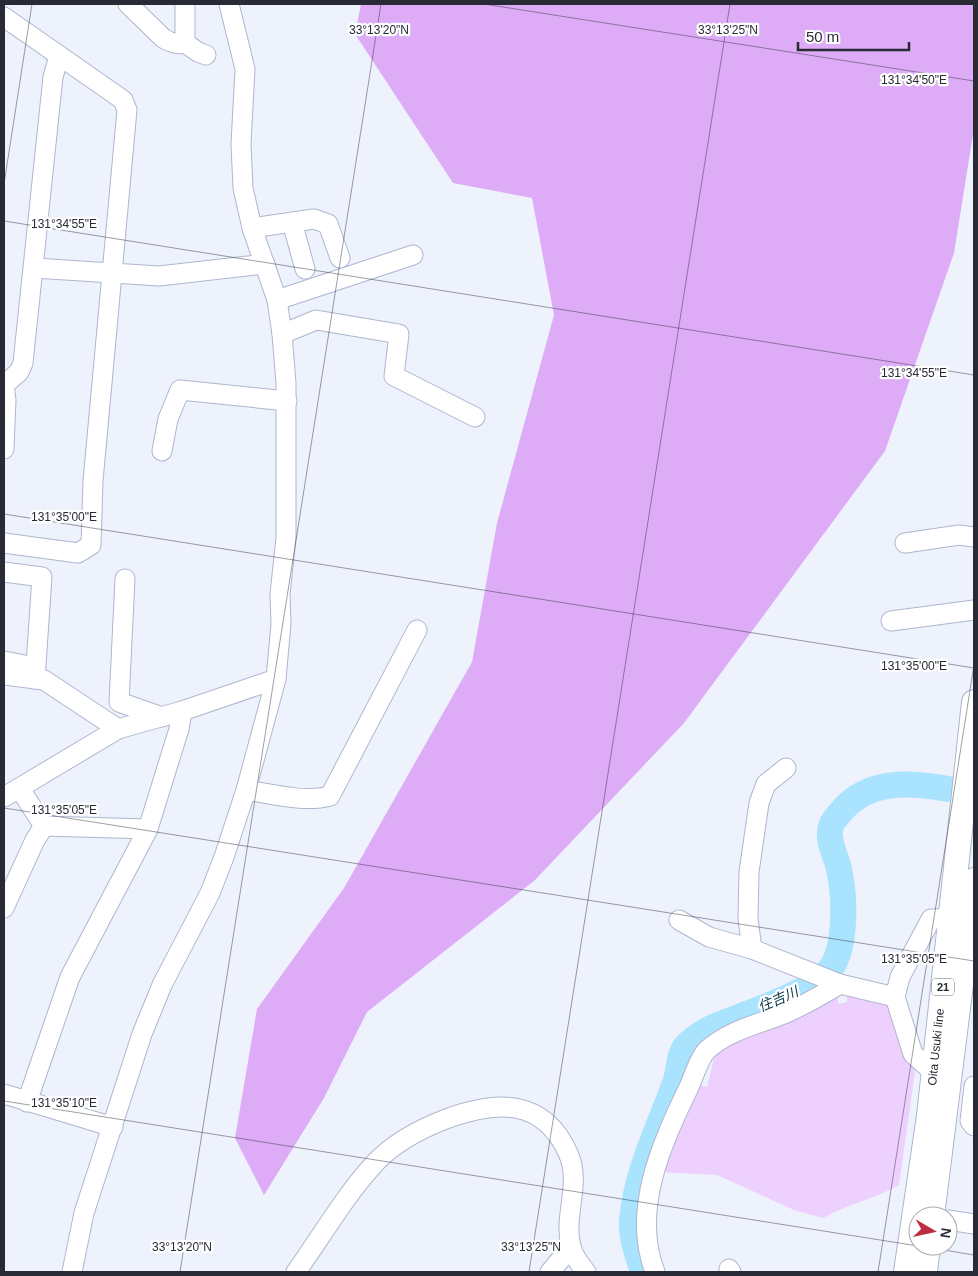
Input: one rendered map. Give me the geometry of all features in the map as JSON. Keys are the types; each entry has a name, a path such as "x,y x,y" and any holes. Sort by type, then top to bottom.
{"main road":[{"name":"Oita Usuki line","path":"923,1206 934,1072 969,873 974,702"},
{"name":"Oita Usuki line","path":"923,1206 961,918"},
{"name":"Oita Usuki line","path":"906,1272 911,1256"},
{"path":"924,1272 926,1256"}],"street":[{"path":"128,4 169,42 185,42 198,52 206,55"},
{"path":"185,4 185,42"},
{"path":"72,1272 84,1213 142,1034 162,986 210,893 246,790 276,679 280,594 286,538 286,401 282,334 277,300 252,228 246,204 242,168 245,69 230,4"},
{"path":"4,543 78,553 92,545 92,481 127,110 123,100 59,56 6,10"},
{"path":"4,449 6,400 4,385 22,369 53,77 59,56"},
{"path":"252,228 314,219 328,224 340,258"},
{"path":"292,222 305,269"},
{"path":"277,300 413,255"},
{"path":"34,268 112,274 186,274 266,264"},
{"path":"282,334 316,320 399,334 394,376 475,417"},
{"path":"162,451 168,419 180,390 286,401"},
{"path":"905,543 959,534 974,537"},
{"path":"4,572 42,576 36,673"},
{"path":"125,579 119,702 162,717"},
{"path":"891,621 974,610"},
{"path":"246,790 282,796 321,798 330,796 417,630"},
{"path":"4,661 36,673 118,729"},
{"path":"4,675 36,673"},
{"path":"148,829 44,826 12,793 118,729 182,711 276,679"},
{"path":"27,1102 70,977 148,829 179,729 182,711"},
{"path":"752,948 748,919 749,872 759,802 766,784 786,768"},
{"path":"4,908 35,840 44,826"},
{"path":"934,1072 913,1054 895,997 900,977 931,919 961,918"},
{"path":"679,920 709,937 752,948 836,982 895,997"},
{"path":"655,1272 646,1233 652,1176 675,1116 706,1051 725,1036 788,1012 836,982"},
{"path":"974,1086 970,1121 974,1126"},
{"path":"4,1094 113,1127"},
{"path":"296,1272 367,1172 391,1149 420,1130 466,1112 489,1106 511,1106 532,1113 550,1125 563,1142 571,1158 573,1172 569,1233 571,1247 586,1272"},
{"path":"958,1222 974,1224"},
{"path":"550,1272 571,1247"}],"shaded area":[{"path":"361,4 974,4 974,128 954,253 885,451 684,723 535,880 367,1012 324,1098 264,1195 235,1138 257,1009 344,888 472,662 497,523 554,315 532,198 453,183 355,34"},
{"path":"847,991 888,1001 900,1025 915,1072 899,1185 823,1218 794,1210 717,1175 662,1172 696,1084 707,1087 716,1050 838,994 838,1004 847,1002"}],"waterway":[{"name":"住吉川","path":"643,1272 633,1234 634,1202 643,1167 676,1080 683,1050 695,1038 712,1027 797,993 828,972 839,950 843,920 842,890 838,865 831,845 830,829 836,817 851,802 863,794 890,786 918,785 948,789"}]}
